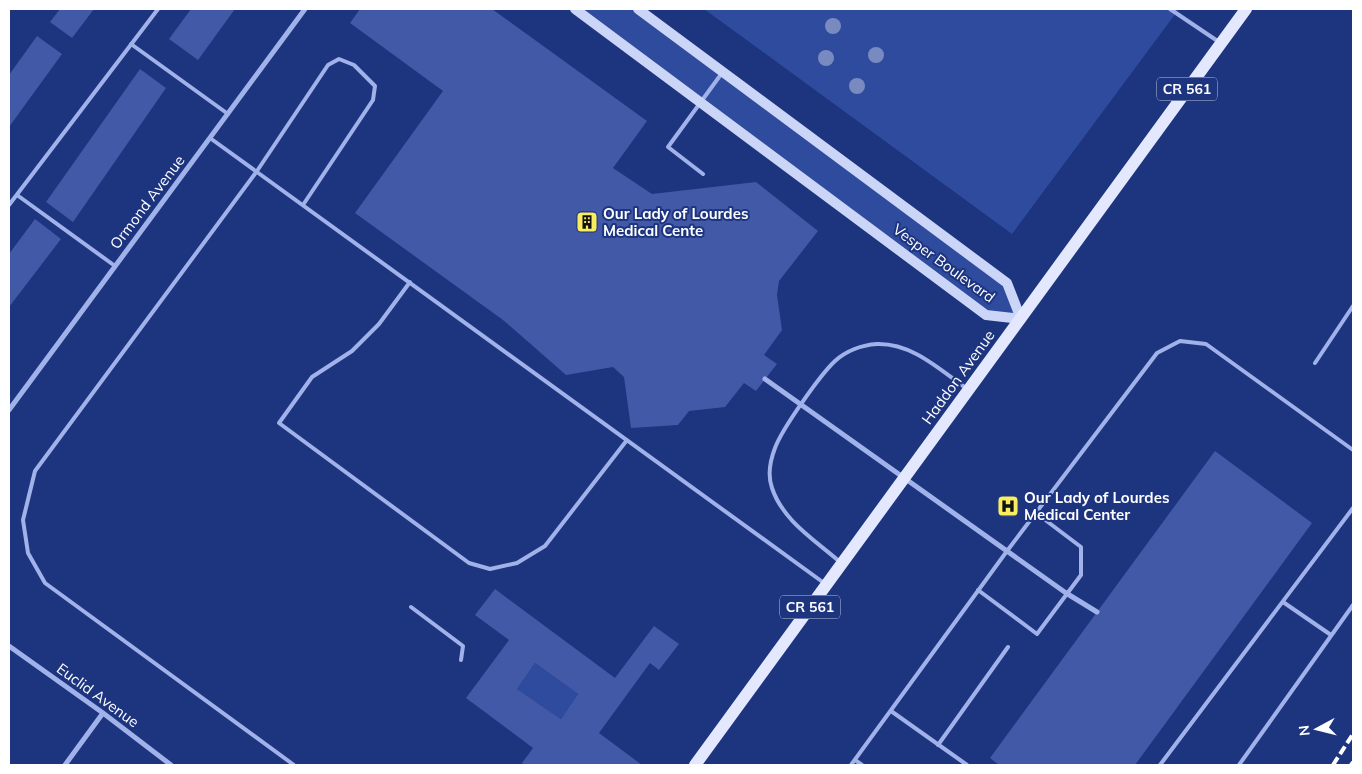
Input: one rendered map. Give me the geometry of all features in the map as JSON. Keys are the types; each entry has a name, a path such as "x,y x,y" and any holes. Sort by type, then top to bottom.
{"main road":[{"name":"Haddon Avenue","path":"695,765 1246,9"}],"street":[{"name":"Ormond Avenue","path":"9,410 305,9"},
{"name":"Vesper Boulevard","path":"575,9 986,315 1021,319 1007,282 638,9"},
{"path":"765,379 905,476 1066,594 1097,612"},
{"name":"Euclid Avenue","path":"9,646 103,713 171,765"},
{"path":"65,765 103,713"}],"lane":[{"path":"9,205 158,9"},
{"path":"1170,9 1221,43"},
{"path":"131,44 228,114"},
{"path":"294,765 45,583 28,553 23,520 35,471 257,171 328,64 339,59 354,65 375,86 373,100 303,205"},
{"path":"703,174 668,147 723,72"},
{"path":"210,138 826,585"},
{"path":"17,194 115,266"},
{"path":"410,282 379,324 352,351 312,377 279,423 463,559 469,563 490,569 517,563 545,546 627,440"},
{"path":"1315,363 1353,306"},
{"path":"851,765 978,590 1157,353 1180,341 1206,344 1353,450"},
{"path":"842,563 786,516 771,486 769,468 775,446 802,403 835,360 855,348 875,344 892,345 912,351 968,389"},
{"path":"1160,765 1353,508"},
{"path":"978,590 1037,634 1081,575 1081,547 1036,512"},
{"path":"1283,602 1330,635"},
{"path":"1239,765 1353,605"},
{"path":"410,607 463,646 462,660"},
{"path":"938,745 1008,647"},
{"path":"891,711 967,765"},
{"path":"855,760 862,765"}],"shaded area":[{"path":"575,9 638,9 1007,283 1021,319 986,315"},
{"path":"704,9 1179,9 1012,234"},
{"path":"535,663 578,694 561,719 517,689"}],"building":[{"path":"60,9 94,9 72,38 50,22"},
{"path":"191,9 235,9 198,60 169,39"},
{"name":"Our Lady of Lourdes Medical Cente","path":"360,9 492,9 647,121 613,168 652,194 756,182 818,231 779,281 777,295 782,330 764,355 777,364 756,391 744,383 725,407 689,411 678,425 631,428 624,377 613,367 566,375 503,320 355,213 443,91 350,23"},
{"path":"37,36 62,54 9,127 9,75"},
{"path":"140,69 166,88 73,222 46,202"},
{"path":"35,219 61,239 9,307 9,254"},
{"path":"1215,451 1312,523 1135,765 999,765 990,758"},
{"path":"495,589 615,678 654,626 679,644 659,670 650,663 599,733 642,765 525,765 522,763 533,748 466,698 509,640 475,615","holes":["535,663 578,694 561,719 517,689"]}],"railway":[{"path":"1333,765 1353,734"}],"place":[{"name":"Our Lady of Lourdes Medical Cente","path":"587,222"},
{"name":"Our Lady of Lourdes Medical Center","path":"1008,506"}]}
